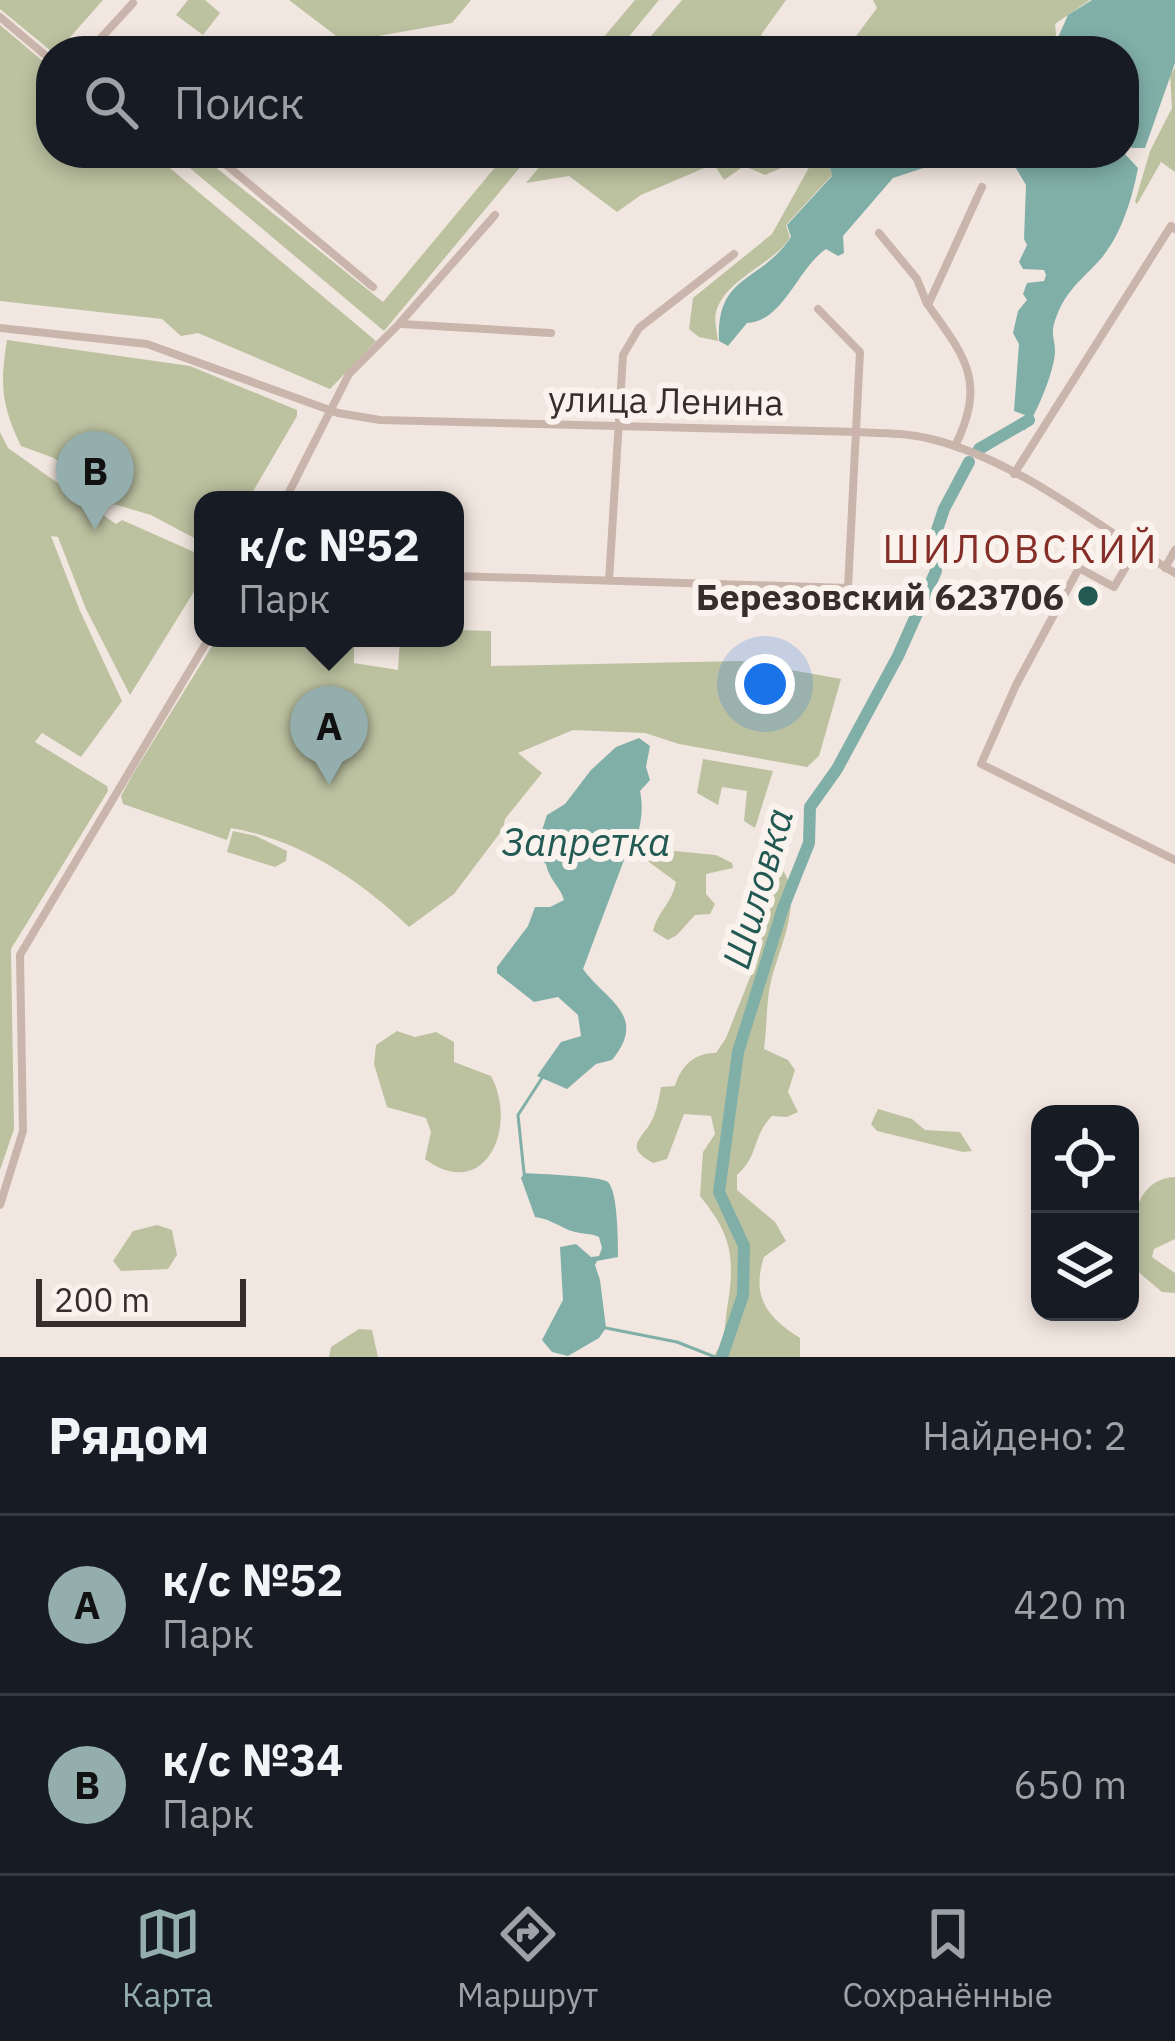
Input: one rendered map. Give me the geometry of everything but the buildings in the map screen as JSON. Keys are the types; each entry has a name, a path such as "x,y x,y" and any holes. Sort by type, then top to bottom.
{"street":[{"path":"103,36 133,3"},
{"path":"0,17 36,47"},
{"path":"230,168 373,287"},
{"path":"928,305 982,187"},
{"path":"291,491 349,374 400,324 495,215"},
{"path":"1014,474 1173,228"},
{"path":"879,233 917,279 928,305 967,360 971,390 958,447"},
{"path":"609,581 623,355 639,328 734,254"},
{"path":"464,576 848,589 860,352 818,309"},
{"path":"400,324 551,333"},
{"name":"улица Ленина","path":"0,328 147,344 331,411 380,420 908,435 958,447 995,464 1175,573"},
{"path":"1136,550 1114,587 1079,568 981,764 1175,860"},
{"path":"1167,564 1175,550"},
{"path":"0,1205 23,1131 20,955 203,647"}],"green space":[{"path":"0,0 103,0 71,36 36,39 0,9"},
{"path":"188,0 205,0 220,13 203,35 176,15"},
{"path":"289,0 471,0 452,23 378,36 336,36"},
{"path":"635,0 659,0 629,36 605,36"},
{"path":"682,0 786,0 762,36 651,36"},
{"path":"873,0 1090,0 1055,24 1055,36 856,36 877,8"},
{"path":"0,25 36,55 36,168 170,168 376,341 330,389 198,333 181,336 162,319 0,301"},
{"path":"1175,68 1175,172 1161,162 1137,204 1150,151 1172,108 1170,75"},
{"path":"190,168 217,168 383,302 495,168 520,168 384,331"},
{"path":"538,168 704,168 641,195 617,212 569,176 526,183"},
{"path":"716,168 741,168 724,180"},
{"path":"749,168 782,168 765,175"},
{"path":"809,168 830,168 832,175 786,225 790,238 782,248 721,300 715,315 718,341 699,337 689,329 693,298 772,234"},
{"path":"7,340 190,366 297,410 297,416 253,491 194,491 194,538 151,515 103,501 54,458 21,446 9,418 3,369"},
{"path":"0,432 8,448 116,524 122,520 194,552 194,592 130,695 86,609 58,537 51,536 122,701 81,757 42,733 35,742 108,791 11,949 14,1129 0,1170"},
{"path":"464,630 491,631 491,666 741,661 841,679 819,756 807,767 679,744 645,733 573,730 518,753 542,773 454,894 409,927 370,893 305,852 231,828 227,840 123,804 121,796 133,774 211,647 354,647 354,663 398,670 399,647 464,647"},
{"path":"703,759 773,771 755,828 744,821 747,791 722,787 718,805 697,793"},
{"path":"233,831 287,851 286,861 275,867 227,852"},
{"path":"664,850 716,855 733,868 706,874 706,894 715,904 710,914 695,915 668,940 653,931 676,882 645,859"},
{"path":"768,856 781,868 791,898 769,989 764,1049 788,1060 795,1070 788,1092 798,1112 772,1116 766,1123 749,1161 737,1175 737,1190 775,1222 786,1241 764,1257 761,1295 771,1314 800,1338 800,1357 713,1357 724,1331 731,1272 724,1234 700,1196 703,1152 715,1134 711,1116 684,1114 667,1159 653,1163 638,1152 637,1142 654,1116 661,1087 675,1086 690,1062 716,1053 726,1038 754,967 772,894 754,869 758,858"},
{"path":"397,1031 415,1037 436,1032 454,1042 454,1062 491,1076 501,1117 491,1154 479,1166 464,1172 446,1170 425,1159 431,1132 426,1118 387,1107 374,1064 376,1045"},
{"path":"878,1109 912,1119 925,1130 960,1132 972,1151 877,1131 871,1124"},
{"path":"1175,1177 1175,1239 1154,1249 1152,1257 1175,1273 1175,1293 1162,1292 1139,1273 1139,1203 1161,1180"},
{"path":"157,1225 172,1230 177,1255 168,1269 121,1271 113,1261 133,1231"},
{"path":"359,1329 372,1330 378,1357 329,1357 331,1347"}],"water":[{"path":"1092,0 1175,0 1175,63 1145,148 1139,148 1139,36 1059,36 1068,15"},
{"path":"830,168 923,168 893,178 843,236 844,253 838,256 826,249 771,313 747,323 728,346 719,341 720,319 732,291 779,252 791,237 787,225 832,176"},
{"path":"1016,168 1138,168 1112,243 1071,290 1058,314 1052,369 1025,430 1019,429 1025,415 1014,411 1019,344 1013,333 1018,311 1027,300 1023,294 1027,283 1044,281 1046,275 1044,270 1023,269 1019,262 1027,245 1026,185"},
{"name":"Запретка","path":"639,738 650,746 646,767 650,780 640,791 640,827 583,969 620,1009 626,1031 612,1060 596,1064 567,1089 537,1076 561,1042 581,1036 578,1015 558,997 534,1002 497,973 497,967 528,926 535,907 564,900 546,864 534,855 547,815 565,804 616,747"},
{"path":"524,1173 603,1180 614,1196 618,1257 595,1265 606,1328 599,1338 568,1356 552,1352 542,1340 563,1300 560,1247 576,1244 591,1257 599,1256 602,1248 599,1237 535,1217 521,1178"}],"waterway":[{"name":"Шиловка","path":"979,449 1029,420"},
{"name":"Шиловка","path":"722,1357 743,1295 744,1246 719,1192 738,1052 783,908 809,843 810,807 837,769 898,656 936,571 933,542 944,509 969,462"},
{"path":"524,1173 518,1115 542,1078"},
{"path":"606,1328 677,1342 715,1357"}],"place":[{"name":"к/с №34","path":"95,530"},
{"name":"Березовский 623706","path":"1088,596"},
{"name":"к/с №52","path":"329,785"}],"district":[{"name":"ШИЛОВСКИЙ","path":"1021,548"}]}
